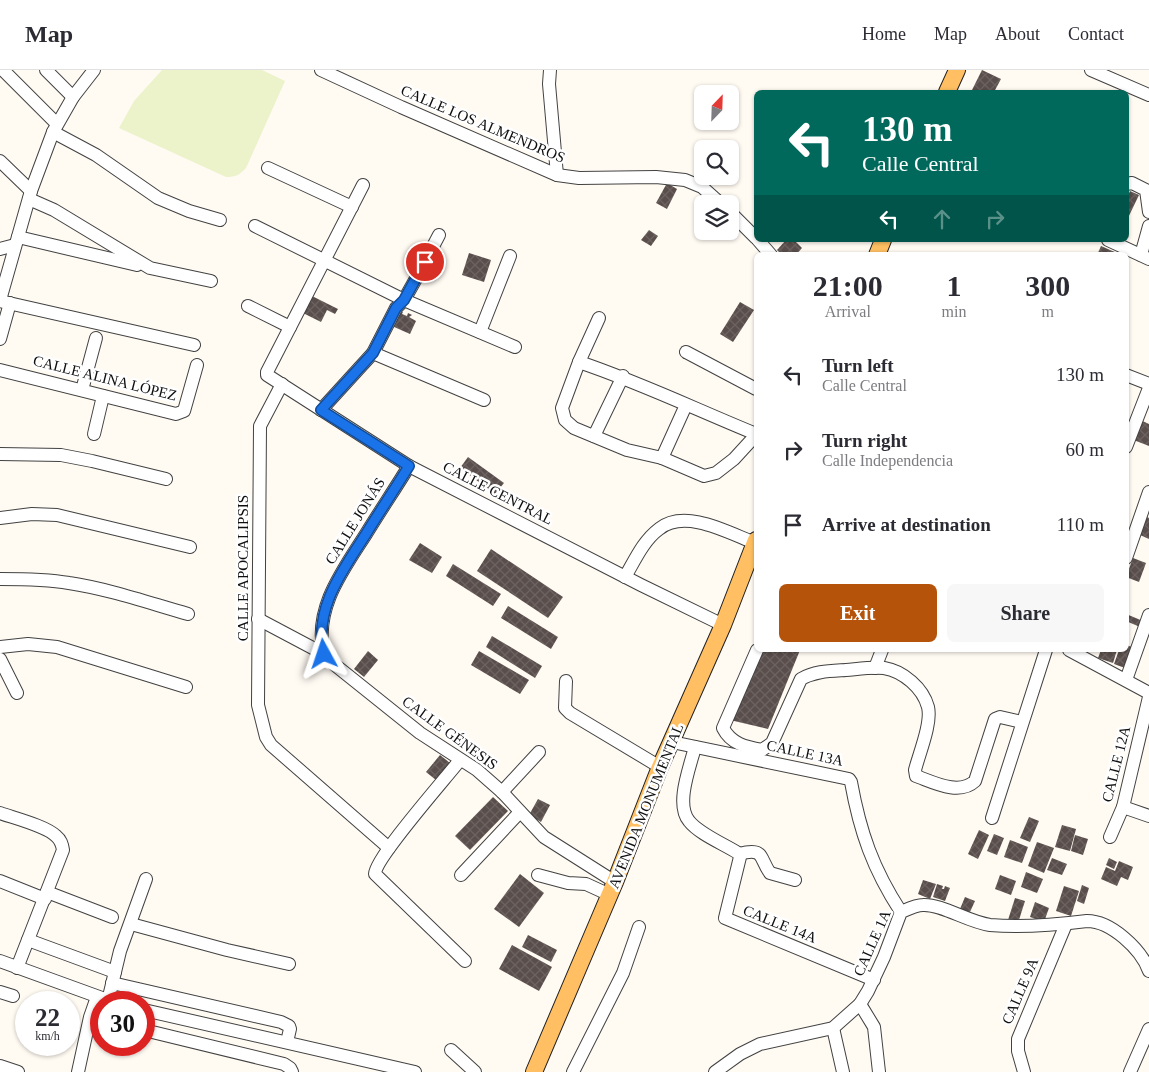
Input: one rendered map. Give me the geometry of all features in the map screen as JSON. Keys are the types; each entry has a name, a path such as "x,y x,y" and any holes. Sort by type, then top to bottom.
{"main road":[{"path":"948,90 957,70"},
{"name":"AVENIDA MONUMENTAL","path":"537,1071 660,767 723,625 754,547"}],"street":[{"path":"3,70 55,128 158,198 188,212 220,220"},
{"path":"46,70 73,97"},
{"path":"0,339 3,301 30,195 55,128 73,97 94,70"},
{"name":"CALLE LOS ALMENDROS","path":"321,70 557,175 579,178 656,177 685,180 702,187 711,195"},
{"path":"550,70 549,84 557,175"},
{"path":"1091,70 1149,95"},
{"path":"268,168 352,207"},
{"path":"3,170 30,195 150,268"},
{"path":"1129,184 1146,190 1149,212"},
{"path":"248,306 290,327 363,185"},
{"path":"739,221 754,236"},
{"path":"255,226 404,300 515,347"},
{"path":"1112,242 1145,257 1149,226"},
{"path":"321,410 373,353 396,308 404,300 439,235"},
{"path":"0,249 17,241 211,282"},
{"path":"760,242 768,252"},
{"path":"480,332 510,256"},
{"path":"3,301 194,345"},
{"path":"599,318 579,362 562,408 565,420 574,428 626,450 662,458 704,476 716,473 734,459 754,436"},
{"name":"CALLE CENTRAL","path":"290,327 267,374 409,466 723,625"},
{"path":"82,390 96,338"},
{"path":"686,352 754,388"},
{"path":"373,353 484,400"},
{"path":"579,362 622,376 754,433"},
{"name":"CALLE ALINA LÓPEZ","path":"0,370 176,414 184,411 198,365"},
{"path":"594,436 622,376"},
{"path":"1129,376 1149,384"},
{"name":"CALLE APOCALIPSIS","path":"282,384 260,426 258,705 266,737 271,745 389,848"},
{"path":"1129,439 1149,388"},
{"path":"94,434 103,396"},
{"path":"662,458 686,405"},
{"path":"0,454 61,455 166,479"},
{"name":"CALLE JONÁS","path":"324,654 321,642 322,625 331,591 409,466"},
{"path":"1129,549 1149,492"},
{"path":"0,518 32,514 57,515 190,547"},
{"path":"625,577 649,538 660,528 677,521 700,522 754,541"},
{"path":"0,579 34,579 68,583 100,589 188,614"},
{"path":"1126,680 1149,614"},
{"name":"CALLE GÉNESIS","path":"258,619 324,654 420,733 477,770 502,792 544,837 612,888"},
{"path":"0,647 28,644 57,647 186,687"},
{"path":"756,652 724,728 727,735 743,746 762,750 772,743 801,679 808,675 822,672 886,668 902,675 918,688 928,708 928,720 914,770 916,776 943,785 961,788 970,786 975,781 995,719 1000,717 1022,722"},
{"path":"875,668 881,652"},
{"path":"992,818 1045,652"},
{"path":"1077,652 1092,656 1126,680 1149,693"},
{"path":"0,659 17,693"},
{"path":"566,681 565,708 570,713 660,767"},
{"name":"CALLE 12A","path":"1110,837 1123,807 1144,745 1149,697"},
{"name":"CALLE 13A","path":"672,742 849,779 871,858 901,912"},
{"path":"695,747 683,795 684,814 690,822 739,854 747,852 756,853 763,858 770,874 795,880"},
{"path":"502,792 539,752"},
{"path":"460,760 389,848 375,870 375,874 464,961"},
{"path":"1123,807 1149,816"},
{"path":"461,875 520,812"},
{"path":"0,813 49,831 62,842 63,850 18,968"},
{"name":"CALLE 14A","path":"739,854 725,918 874,980"},
{"path":"538,875 568,883 612,888"},
{"path":"109,991 120,951 146,879"},
{"path":"0,881 112,917"},
{"name":"CALLE 1A","path":"716,1072 740,1054 760,1044 832,1028 860,1004 874,980 901,912 919,905 929,905 974,922 987,924 1015,926 1094,921 1105,924 1136,950 1149,971"},
{"path":"131,924 227,950 289,964"},
{"name":"CALLE 9A","path":"1024,1072 1018,1051 1018,1039 1066,924"},
{"path":"573,1072 623,973 639,927"},
{"path":"28,940 114,978 281,1022 290,1029 287,1042"},
{"path":"0,961 90,994"},
{"path":"0,992 13,996"},
{"path":"860,1004 874,1027 879,1072"},
{"path":"155,1012 287,1042 393,1069 413,1072"},
{"path":"832,1028 843,1072"},
{"path":"1130,1072 1149,1029"},
{"path":"155,1033 284,1064 292,1072"},
{"path":"78,1072 90,1036"},
{"path":"451,1050 475,1072"},
{"path":"0,1066 18,1072"}],"green space":[{"path":"162,70 262,70 285,81 246,168 235,176 226,177 119,128 134,101"}],"building":[{"path":"982,70 1001,79 995,90 972,90"},
{"path":"667,183 677,189 667,209 656,203"},
{"path":"1130,191 1139,195 1129,216"},
{"path":"649,230 658,236 651,246 641,240"},
{"path":"784,242 796,242 802,248 799,252 779,252 777,250"},
{"path":"1101,246 1115,252 1098,252"},
{"path":"469,253 491,260 484,282 462,275"},
{"path":"312,296 338,309 335,314 327,310 321,322 303,313"},
{"path":"740,302 754,310 733,342 720,334"},
{"path":"399,310 407,316 408,313 412,315 409,317 416,321 410,334 392,326"},
{"path":"1138,419 1149,424 1149,446 1131,439"},
{"path":"468,457 504,483 495,494 460,468"},
{"path":"1147,517 1149,518 1149,539 1140,535"},
{"path":"420,543 442,557 432,573 409,560"},
{"path":"491,549 563,597 548,618 477,571"},
{"path":"1133,558 1146,563 1139,582 1129,578 1129,569"},
{"path":"453,564 501,594 493,606 446,576"},
{"path":"508,606 558,637 551,649 501,618"},
{"path":"1129,615 1143,621 1140,627 1129,622"},
{"path":"492,636 542,666 535,678 486,647"},
{"path":"1129,646 1132,647 1125,668 1114,664 1118,652 1129,652"},
{"path":"368,651 378,660 364,677 354,669"},
{"path":"479,651 529,680 520,694 471,665"},
{"path":"761,652 799,652 768,729 730,720"},
{"path":"1100,652 1116,652 1113,663 1098,658"},
{"path":"440,755 450,763 436,780 426,772"},
{"path":"493,797 508,811 470,850 455,836"},
{"path":"538,799 550,805 541,822 529,815"},
{"path":"1029,817 1039,821 1030,842 1020,838"},
{"path":"1062,825 1076,829 1070,851 1055,847"},
{"path":"979,830 989,835 978,859 968,854"},
{"path":"994,834 1004,838 997,855 987,851"},
{"path":"1075,835 1088,839 1083,855 1071,851"},
{"path":"1010,840 1028,847 1022,863 1004,857"},
{"path":"1037,842 1054,848 1044,873 1028,866"},
{"path":"1052,858 1067,864 1062,875 1047,870"},
{"path":"1109,858 1117,862 1114,869 1106,865"},
{"path":"1119,861 1133,867 1128,880 1121,877 1117,886 1101,879 1106,867 1115,871"},
{"path":"1026,872 1043,879 1037,893 1021,887"},
{"path":"520,874 544,893 519,927 494,909"},
{"path":"1000,875 1016,881 1011,895 995,889"},
{"path":"923,880 936,884 930,899 918,894"},
{"path":"937,884 943,886 942,889 945,886 950,888 945,901 933,897"},
{"path":"1082,885 1089,888 1084,904 1077,901"},
{"path":"1064,886 1079,891 1071,916 1056,911"},
{"path":"965,897 975,901 970,912 960,909"},
{"path":"1015,898 1025,901 1018,923 1008,920"},
{"path":"1035,902 1049,908 1044,922 1030,917"},
{"path":"528,935 557,950 551,962 522,947"},
{"path":"512,945 552,967 539,991 499,969"}],"route":[{"path":"324,654 321,642 322,625 331,591 409,466 321,410 373,353 396,308 404,300 425,262"}]}
